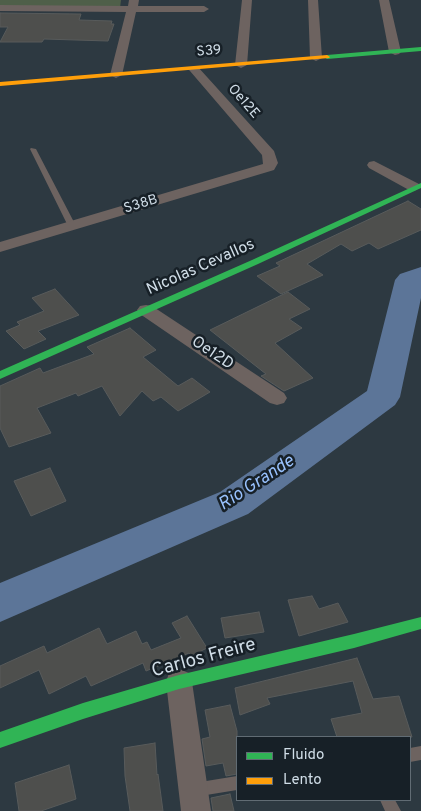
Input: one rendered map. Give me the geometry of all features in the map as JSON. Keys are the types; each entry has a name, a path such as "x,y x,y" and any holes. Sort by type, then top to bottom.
{"street":[{"name":"Oe12E","path":"240,64 247,0"},
{"path":"313,0 316,58"},
{"path":"384,0 395,52"},
{"path":"0,8 132,5 204,10"},
{"path":"116,75 132,5"},
{"name":"S39","path":"0,84 421,49"},
{"name":"Oe12E","path":"194,69 269,154"},
{"name":"S38B","path":"0,247 269,167 271,163 269,154"},
{"path":"374,166 417,186"},
{"name":"Nicolas Cevallos","path":"0,375 255,262 417,186"},
{"name":"Oe12D","path":"146,310 277,398"},
{"name":"Carlos Freire","path":"0,740 83,711 179,682 354,641 421,623"},
{"path":"179,682 195,800"}],"lane":[{"path":"34,149 72,226"},
{"path":"195,800 236,783"}],"green space":[{"path":"0,0 121,0 120,8 0,7"}],"building":[{"path":"0,13 81,14 79,20 112,21 111,24 114,24 108,41 44,39 42,42 0,42 8,27 0,27"},
{"path":"408,201 421,209 421,230 378,249 369,243 352,251 341,244 307,264 323,275 281,294 257,276 280,266 276,263"},
{"path":"55,289 79,315 38,331 46,339 24,349 6,331 20,325 17,322 44,311 32,298"},
{"path":"288,292 310,309 289,319 302,328 275,343 313,378 284,391 261,376 266,374 210,330"},
{"path":"130,328 156,350 143,357 178,386 192,378 210,392 178,411 161,397 153,401 142,391 120,416 102,386 78,396 76,393 37,408 51,433 9,447 0,428 0,386 40,368 43,373 94,354 87,347"},
{"path":"50,468 66,501 31,516 14,481"},
{"path":"312,596 319,609 338,603 348,622 299,636 288,600"},
{"path":"259,612 264,632 225,638 221,618"},
{"path":"187,616 207,648 191,656 189,653 146,671 143,663 91,686 86,676 49,694 39,670 0,688 0,666 44,646 47,653 99,628 107,644 136,631 142,644 147,642 151,650 181,638 172,623"},
{"path":"357,658 373,699 399,696 412,737 337,736 331,719 362,713 353,681 267,698 270,704 240,715 235,688"},
{"path":"230,705 237,731 236,774 226,776 223,763 206,766 202,739 210,737 205,710"},
{"path":"155,743 157,775 163,811 130,811 125,776 124,748"},
{"path":"69,765 76,799 41,811 19,811 15,783"},
{"path":"230,794 234,811 213,811 211,798"}],"waterway":[{"name":"Rio Grande","path":"0,603 234,503 383,397 410,280 421,276"}],"traffic: fast":[{"path":"327,57 421,49"},
{"path":"0,375 255,262 421,185"},
{"path":"0,740 83,711 179,682 354,641 421,623"}],"traffic: slow":[{"path":"0,84 327,57"}]}
